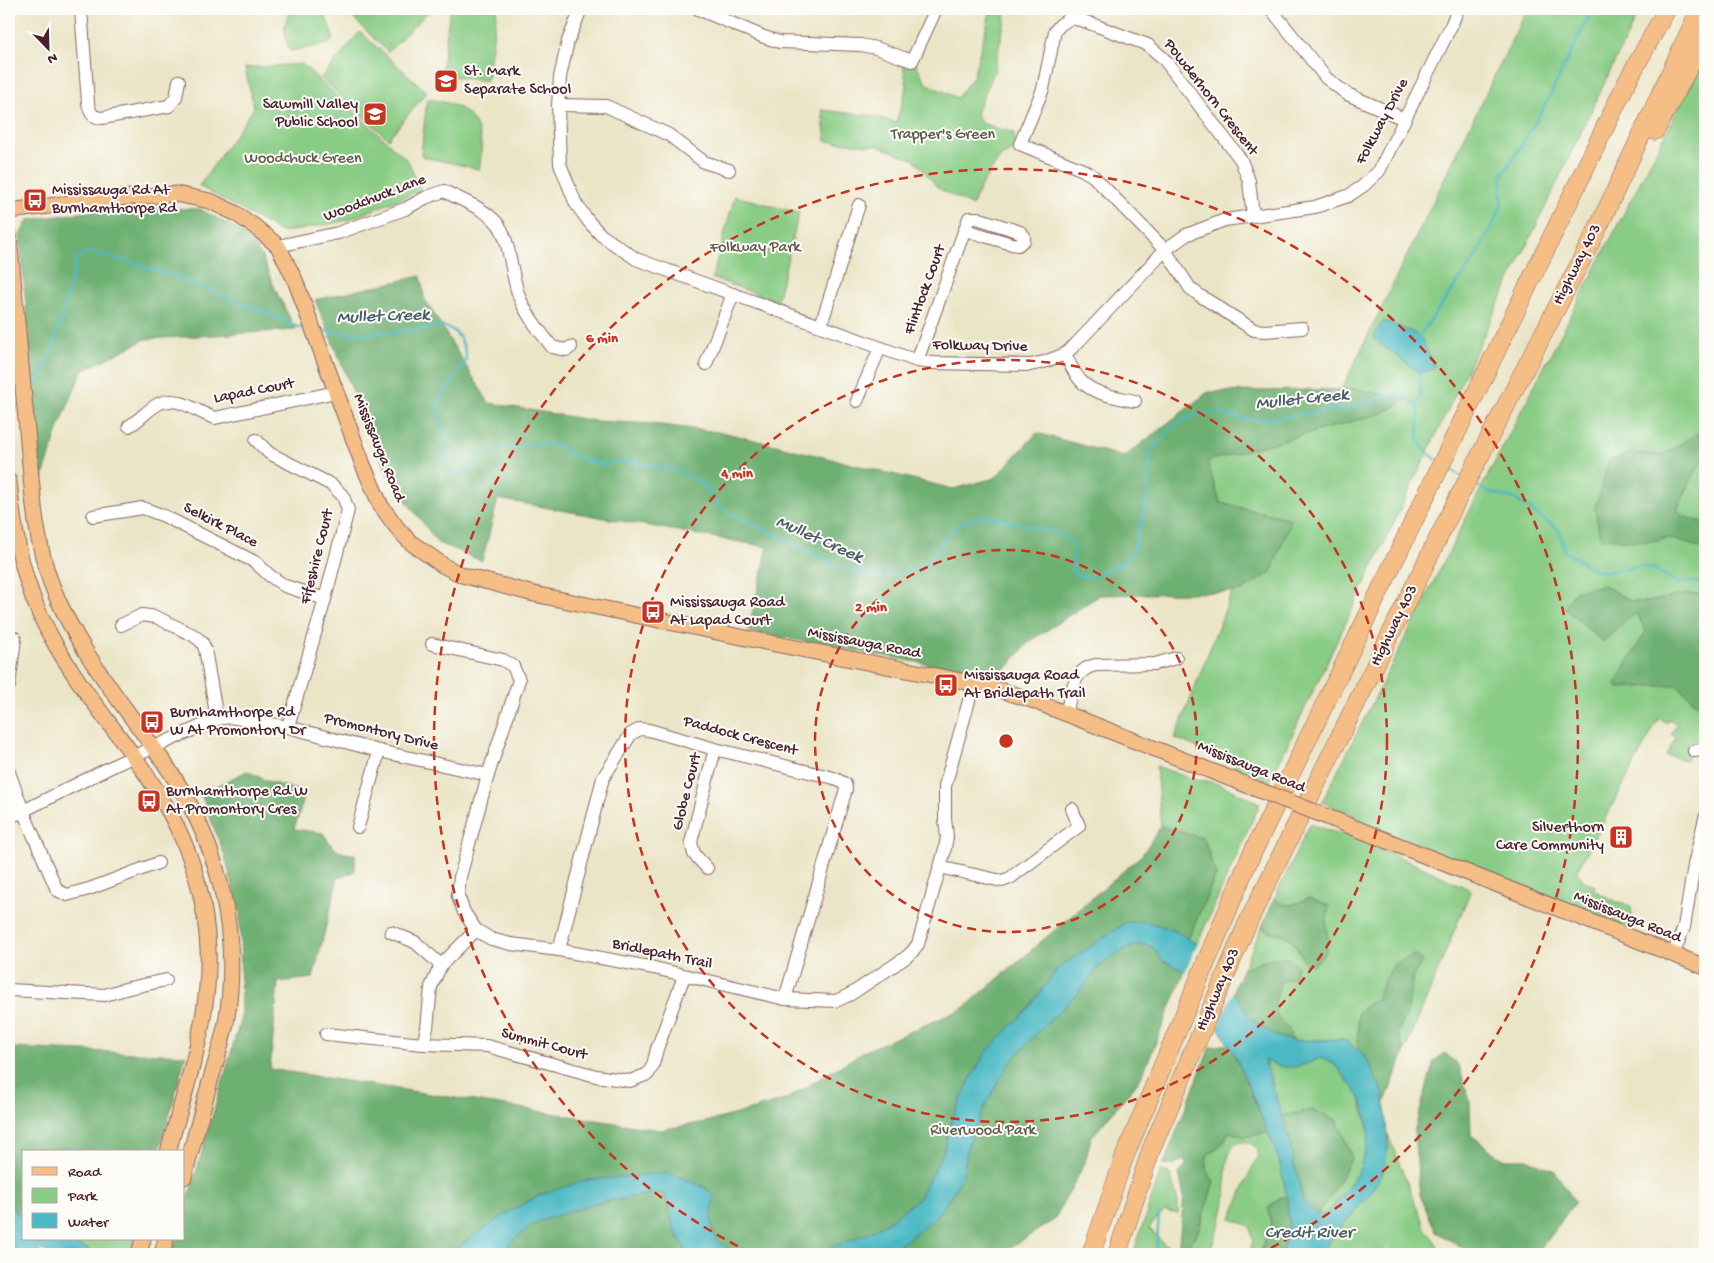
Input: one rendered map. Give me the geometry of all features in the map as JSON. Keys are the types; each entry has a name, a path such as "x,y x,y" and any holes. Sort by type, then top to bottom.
{"highway":[{"path":"1628,80 1655,9"},
{"name":"Highway 403","path":"1091,1254 1124,1158 1248,862 1628,80 1667,9"},
{"name":"Highway 403","path":"1117,1254 1146,1167 1249,920 1456,502 1596,230 1700,9"},
{"path":"1596,230 1654,133 1705,37"}],"main road":[{"name":"Mississauga Road","path":"9,211 103,199 176,194 210,201 235,213 254,226 278,246 295,280 376,497 392,521 410,542 425,554 462,575 534,594 843,659 974,683 1011,693 1066,713 1705,967"},
{"path":"9,235 38,536 47,570 57,599 88,654 181,788 205,837 218,872 226,906 231,951 230,985 224,1028 185,1173"},
{"path":"9,481 18,550 39,614 68,664 158,794 182,838 193,866 204,909 208,947 207,989 200,1033 169,1150"},
{"path":"139,1254 143,1240"},
{"path":"162,1254 166,1240"}],"street":[{"path":"82,9 88,103 91,114 95,117 102,118 170,106 176,97 179,81"},
{"name":"Folkway Drive","path":"581,9 562,61 558,105 560,164 576,204 600,235 636,259 917,361 1016,366 1044,362 1064,354 1076,344 1165,250 1186,235 1225,220 1315,207 1348,196 1363,186 1379,171 1458,9"},
{"path":"698,9 780,42 861,45 876,48 912,61 936,9"},
{"path":"1271,9 1326,78 1348,94 1404,119"},
{"name":"Powderhorn Crescent","path":"1165,250 1093,176 1020,144 1043,89 1054,31 1070,18 1081,20 1148,45 1164,59 1241,160 1249,181 1253,216"},
{"path":"558,105 606,106 669,134 704,162 729,170"},
{"name":"Woodchuck Lane","path":"278,246 338,233 405,209 425,198 444,191 490,216 499,225 519,297 530,316 552,347 566,350 572,347"},
{"path":"821,325 858,205"},
{"name":"Flintlock Court","path":"917,361 965,230"},
{"path":"1165,250 1190,288 1244,325 1254,330 1302,328"},
{"path":"706,364 733,294"},
{"path":"857,401 880,348"},
{"path":"1064,354 1081,381 1090,388 1106,395 1135,401"},
{"name":"Lapad Court","path":"129,426 160,403 171,400 214,418 336,392"},
{"name":"Fifeshire Court","path":"256,440 269,453 332,485 343,496 348,510 325,599 288,727"},
{"name":"Selkirk Place","path":"93,516 143,508 164,516 255,562 285,586 325,599"},
{"path":"121,625 142,615 156,617 202,642 205,649 217,719"},
{"path":"9,686 16,638"},
{"path":"423,1044 427,1028 431,987 441,964 476,930 464,912 458,896 460,877 488,775 519,680 513,666 503,660 432,644"},
{"path":"1066,713 1076,680 1080,672 1087,666 1156,664 1176,658"},
{"name":"Bridlepath Trail","path":"476,930 491,939 511,944 559,950 785,999 836,1001 851,994 912,952 918,944 947,837 945,786 974,683"},
{"name":"Promontory Drive","path":"9,818 132,757 217,719 230,717 288,727 379,751 488,775"},
{"name":"Paddock Crescent","path":"559,950 602,783 610,766 631,734 640,729 648,730 715,749 834,778 845,784 846,789 785,999"},
{"name":"Globe Court","path":"707,868 694,854 692,842 715,749"},
{"path":"358,827 379,751"},
{"path":"9,772 23,811 57,890 67,895 89,889 158,863"},
{"path":"939,867 1002,881 1010,878 1078,826 1072,809"},
{"path":"1673,954 1684,927 1694,865 1705,818"},
{"path":"391,932 415,942 441,964"},
{"name":"Summit Court","path":"326,1034 423,1044 487,1046 596,1076 630,1081 648,1074 653,1065 684,976"},
{"path":"9,990 105,996 126,988 166,980"}],"green space":[{"path":"292,9 323,9 334,39 329,44 290,51 286,40 285,24"},
{"path":"344,9 424,9 428,12 388,52"},
{"path":"450,9 497,9 487,81 441,75"},
{"name":"Trapper's Green","path":"991,9 1007,9 994,72 976,113 981,123 1014,133 1014,149 1001,156 982,184 972,206 938,188 915,160 878,146 826,141 822,110 873,116 896,123 907,86 903,65 914,60 926,83 957,98 973,77"},
{"path":"1527,9 1640,9 1270,781 1236,770 1230,762 1175,738 1232,592 1243,590 1292,519 1220,503 1207,461 1383,413 1407,400 1356,389 1342,389"},
{"path":"360,32 427,92 388,139 321,78"},
{"path":"1705,59 1705,431 1702,430 1663,455 1630,453 1645,542 1669,538 1705,549 1705,594 1687,594 1647,602 1631,601 1603,585 1636,613 1646,631 1616,683 1677,685 1705,712 1705,722 1700,745 1690,751 1686,760 1666,755 1676,738 1671,734 1677,724 1669,719 1667,723 1659,718 1576,873 1583,878 1582,880 1595,886 1594,890 1616,902 1631,906 1633,927 1630,930 1366,826 1350,813 1322,802 1469,512"},
{"name":"Woodchuck Green","path":"302,64 408,161 421,190 348,220 281,232 199,186 254,108 245,68"},
{"path":"427,99 442,101 455,106 465,112 472,120 478,129 481,141 479,169 423,157 421,154"},
{"name":"Folkway Park","path":"735,196 799,213 777,301 712,278"},
{"path":"126,207 200,209 245,233 261,255 276,291 296,330 146,339 82,371 59,427 41,483 20,235 28,220"},
{"path":"421,276 424,298 489,403 595,421 653,424 726,433 953,489 995,478 1037,433 1124,457 1208,392 1356,389 1407,400 1383,413 1207,461 1220,503 1292,519 1271,572 1242,591 1100,595 1029,642 999,677 748,631 768,547 498,499 482,561 438,543 389,478 315,300"},
{"path":"1702,430 1705,431 1705,456 1677,509 1683,516 1705,523 1705,549 1669,538 1645,542 1600,538 1595,508 1609,461 1630,453 1663,455"},
{"path":"1705,456 1705,523 1683,516 1677,510 1696,470"},
{"path":"1603,585 1631,601 1647,602 1687,594 1705,594 1705,712 1677,685 1618,688 1616,683 1646,631 1636,613 1603,642 1564,608 1575,591"},
{"path":"1156,766 1198,781 1212,782 1260,803 1197,944 1188,939 1216,875 1204,839 1161,826"},
{"name":"Riverwood Park","path":"247,771 267,781 306,793 294,829 323,833 339,851 355,854 355,871 338,878 313,978 278,982 270,1069 660,1130 715,1120 785,1100 863,1052 964,1008 1142,855 1161,826 1204,839 1216,875 1188,939 1175,931 1127,922 1058,968 1028,1009 986,1053 970,1080 952,1119 943,1153 933,1175 919,1198 892,1219 871,1232 829,1249 783,1254 747,1254 730,1250 716,1240 710,1219 708,1189 666,1173 542,1194 511,1211 470,1238 450,1254 171,1254 176,1240 185,1240 185,1210 241,1018 240,911 224,854 201,794"},
{"path":"1310,824 1363,840 1471,890 1403,1056 1404,1049 1397,1033 1407,1014 1413,976 1422,962 1385,979 1377,998 1358,1012 1358,1050 1343,1039 1294,1041 1290,1036 1289,1028 1278,1019 1275,1007 1281,981 1294,977 1296,966 1271,958 1242,970 1262,927 1288,937 1306,964 1328,938 1326,924 1309,898 1288,905 1274,899"},
{"path":"1309,898 1329,906 1326,924 1328,938 1326,951 1314,965 1306,964 1288,937 1262,927 1274,899 1288,905"},
{"path":"1140,944 1153,947 1162,960 1185,972 1141,1078 1091,1138 1085,1163 1054,1220 1005,1251 1005,1254 882,1254 906,1240 927,1224 953,1193 962,1175 967,1148 982,1113 1008,1065 1016,1055 1079,992 1102,964 1118,953"},
{"path":"1415,955 1423,962 1413,976 1407,1014 1397,1033 1404,1049 1403,1056 1385,1102 1381,1087 1375,1079 1368,1061 1358,1050 1358,1012 1377,998 1385,979 1395,963"},
{"path":"1271,958 1289,958 1297,966 1294,977 1281,982 1275,1007 1278,1019 1289,1028 1290,1036 1294,1041 1275,1036 1251,1019 1233,991 1242,970"},
{"path":"1229,1044 1268,1132 1245,1137 1229,1132 1222,1145 1207,1155 1206,1170 1214,1181 1199,1228 1188,1248 1178,1251 1184,1197 1179,1173 1186,1166 1184,1160 1172,1165 1163,1165 1210,1047"},
{"path":"9,1048 186,1055 160,1150 22,1150 22,1219 9,1204"},
{"path":"1445,1053 1459,1066 1470,1101 1471,1135 1502,1159 1526,1159 1554,1170 1575,1202 1541,1248 1541,1254 1474,1254 1436,1232 1420,1195 1414,1132 1434,1061"},
{"path":"1321,1058 1334,1064 1359,1095 1369,1131 1359,1171 1331,1210 1324,1215 1317,1214 1333,1192 1352,1157 1337,1120 1313,1110 1281,1116 1269,1070 1264,1059 1279,1065 1292,1066 1306,1064"},
{"path":"1313,1110 1337,1120 1352,1157 1333,1192 1317,1214 1302,1201 1290,1142 1281,1116"},
{"path":"1229,1132 1245,1137 1268,1132 1279,1160 1287,1196 1277,1200 1268,1208 1271,1224 1260,1254 1249,1254 1253,1241 1250,1226 1231,1219 1257,1158 1258,1150 1247,1142 1235,1145 1231,1150 1226,1167 1224,1207 1211,1249 1215,1251 1214,1254 1176,1254 1178,1251 1188,1248 1199,1229 1214,1181 1205,1170 1207,1155 1222,1145"},
{"path":"1388,1135 1425,1228 1444,1254 1394,1254 1393,1250 1378,1249 1375,1254 1324,1254 1327,1244 1370,1193 1388,1150"},
{"path":"1161,1170 1170,1174 1178,1202 1178,1214 1164,1211 1149,1228 1165,1245 1170,1247 1168,1254 1133,1254"},
{"path":"659,1193 665,1195 674,1228 688,1254 500,1254 533,1223 595,1203"},
{"path":"1287,1196 1289,1227 1281,1254 1260,1254 1271,1224 1268,1208 1277,1200"},
{"path":"65,1240 135,1240 130,1254 98,1254"}],"water":[{"path":"1385,321 1421,338 1434,365 1433,369 1424,372 1417,371 1374,339 1381,324"},
{"name":"Credit River","path":"1127,922 1148,922 1175,931 1197,944 1239,999 1251,1019 1275,1036 1294,1041 1343,1039 1358,1050 1368,1061 1375,1079 1381,1087 1385,1102 1388,1150 1382,1174 1370,1193 1327,1244 1324,1254 1281,1254 1289,1227 1287,1196 1279,1160 1236,1057 1185,972 1162,960 1153,947 1140,944 1126,948 1098,967 1081,990 1034,1036 1008,1065 986,1104 968,1145 964,1170 960,1181 942,1209 931,1221 904,1242 881,1254 783,1254 829,1249 871,1232 892,1219 919,1198 943,1153 952,1119 970,1080 986,1052 1028,1009 1058,968","holes":["1321,1058 1334,1064 1359,1095 1369,1131 1359,1171 1331,1210 1324,1215 1317,1214 1302,1201 1290,1142 1264,1060 1287,1067 1298,1066"]},
{"path":"666,1173 698,1184 714,1196 711,1219 714,1235 725,1246 747,1254 688,1254 674,1228 665,1195 659,1193 595,1203 534,1223 500,1254 450,1254 470,1238 511,1211 542,1194 587,1180"},
{"path":"9,1204 22,1219 22,1240 65,1240 98,1254 50,1254 40,1249 39,1251 42,1254 11,1254 9,1252"}],"pier":[{"path":"1198,942 1234,989 1217,1029 1184,975"}],"waterway":[{"path":"1417,339 1473,261 1498,215 1502,203 1502,176 1544,108 1592,9"},
{"name":"Mullet Creek","path":"30,390 44,373 55,343 77,258 87,252 168,274 307,329"},
{"name":"Mullet Creek","path":"319,331 380,333 438,326 446,327 455,332 465,351 466,361 439,400 438,414 446,436 443,454 447,467 455,473 472,468 485,453 497,449 544,443 559,446 571,455 602,465 625,461 677,470 703,484 721,509 846,569 878,577 900,574 917,568 932,557 945,538 958,525 975,518 988,516 1054,532 1065,537 1075,548 1071,569 1077,576 1089,576 1103,572 1122,563 1132,553 1147,503 1150,452 1171,428 1191,416 1216,412 1232,417 1260,420 1359,406 1380,397 1400,395 1417,404 1419,413 1418,434 1421,445 1436,459"},
{"path":"1418,404 1420,370"},
{"name":"Mullet Creek","path":"9,416 19,404"},
{"name":"Mullet Creek","path":"1447,467 1461,476"},
{"name":"Mullet Creek","path":"1472,483 1486,491 1515,499 1559,530 1565,551 1594,570 1608,572 1640,566 1654,569 1675,582 1705,584"},
{"path":"1156,1254 1159,1214"}],"place":[{"name":"St. Mark Separate School","path":"446,81"},
{"name":"Sawmill Valley Public School","path":"375,114"},
{"name":"Mississauga Rd At Burnhamthorpe Rd","path":"35,200"},
{"name":"Mississauga Road At Lapad Court","path":"653,612"},
{"name":"Mississauga Road At Bridlepath Trail","path":"946,685"},
{"name":"Burnhamthorpe Rd W At Promontory Dr","path":"152,722"},
{"name":"Burnhamthorpe Rd W At Promontory Cres","path":"149,801"},
{"name":"Silverthorn Care Community","path":"1621,837"}]}
